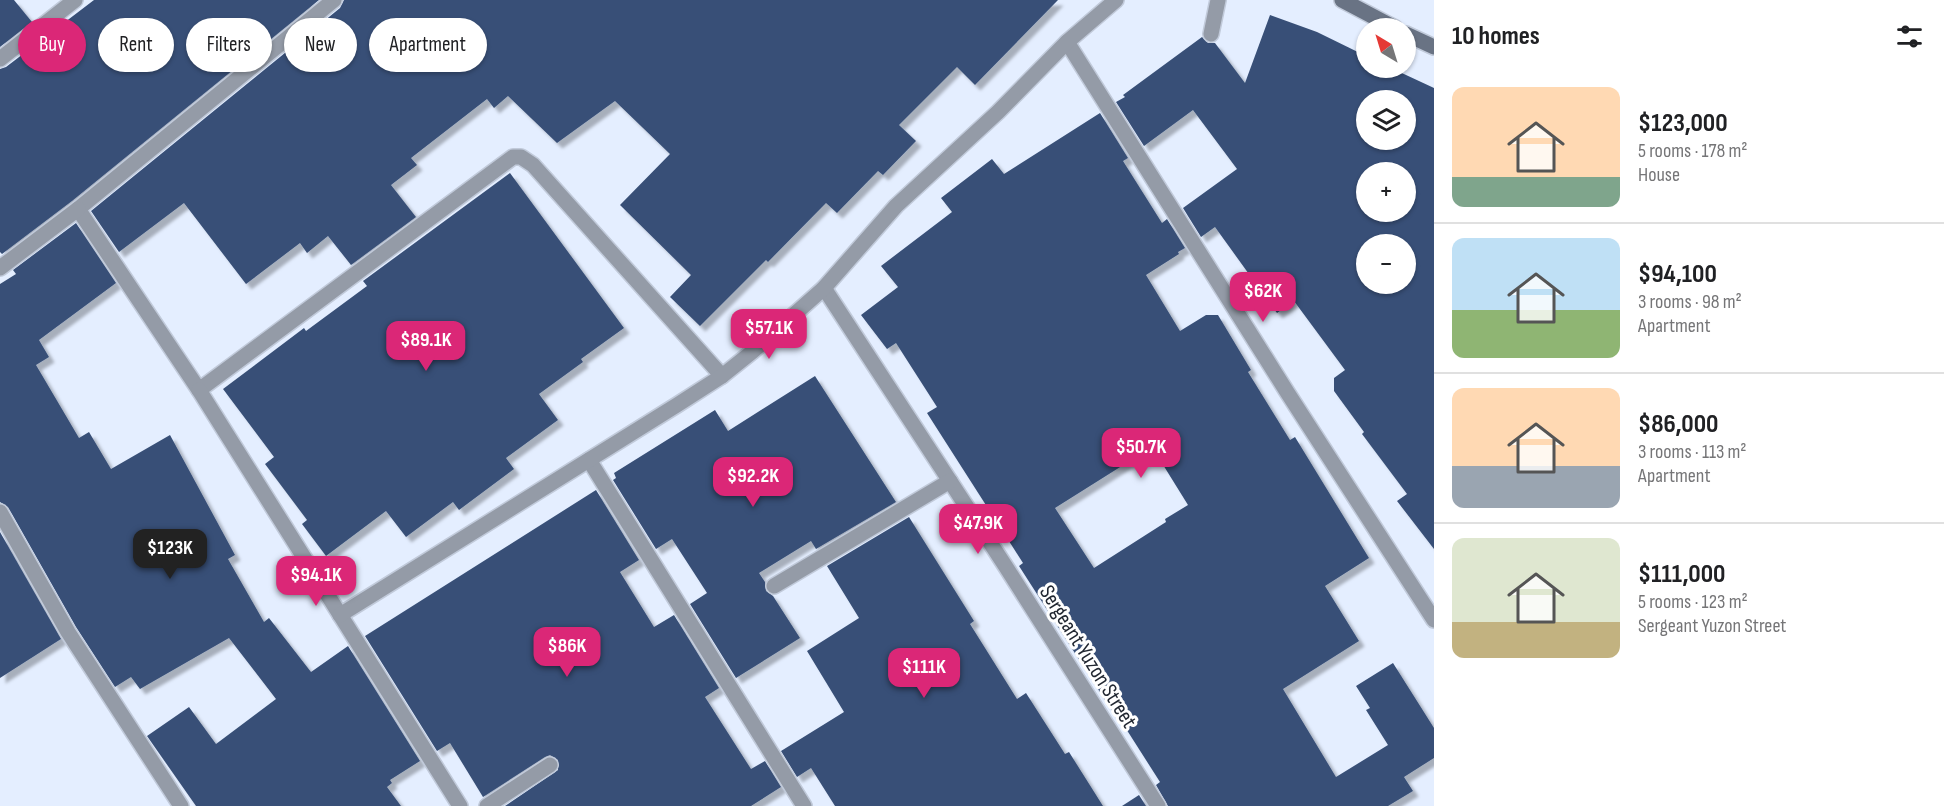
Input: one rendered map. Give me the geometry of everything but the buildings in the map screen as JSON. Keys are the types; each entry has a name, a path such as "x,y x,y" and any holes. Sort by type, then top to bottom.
{"street":[{"path":"0,59 75,0"},
{"path":"0,268 78,209 334,0"},
{"path":"340,615 722,376 824,288 896,206 998,112 1067,42 1116,0"},
{"path":"1211,34 1218,0"},
{"path":"1342,0 1376,18"},
{"path":"1416,39 1434,47"},
{"path":"1067,42 1287,392 1434,620"},
{"path":"199,390 513,157 521,157 533,165 722,376"},
{"path":"78,209 199,390 460,806"},
{"name":"Sergeant Yuzon Street","path":"824,288 1158,806"},
{"path":"589,460 804,806"},
{"path":"774,586 950,481"},
{"path":"0,512 68,632 181,806"},
{"path":"487,806 550,765"}]}
